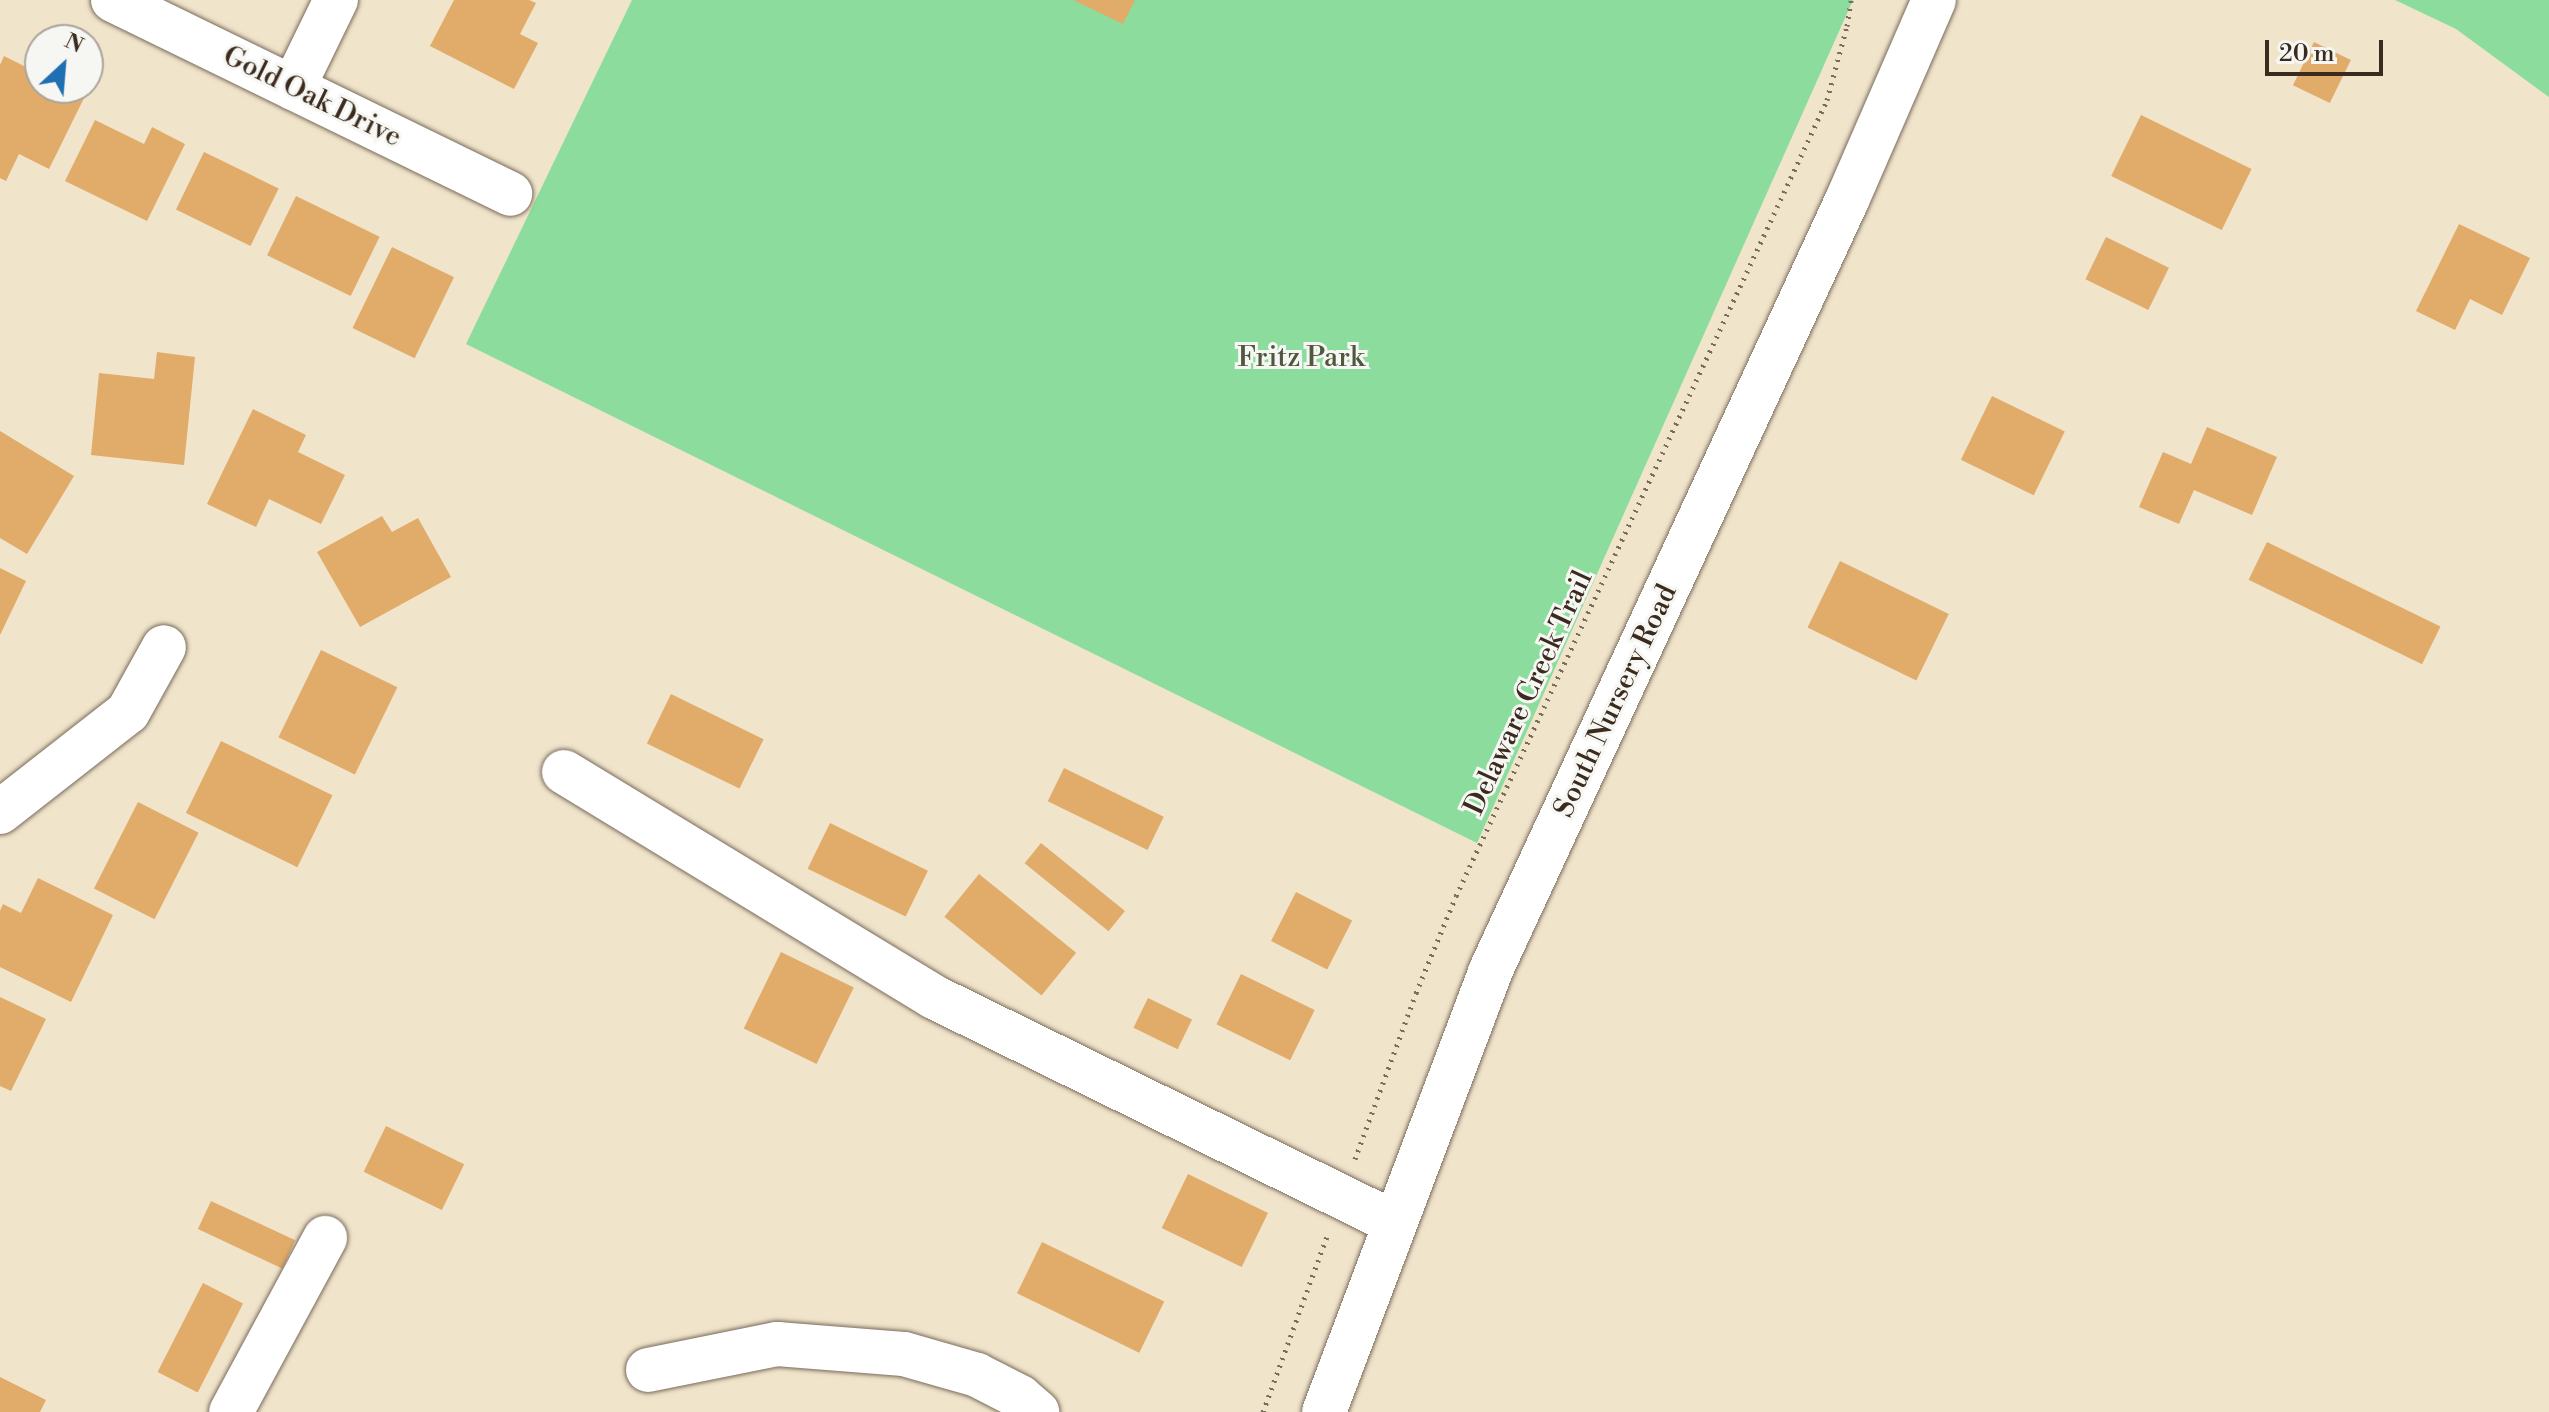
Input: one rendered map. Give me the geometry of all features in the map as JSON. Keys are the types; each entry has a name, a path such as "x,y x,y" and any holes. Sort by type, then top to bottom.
{"street":[{"name":"Gold Oak Drive","path":"113,0 510,194"},
{"path":"293,88 336,0"},
{"name":"South Nursery Road","path":"1326,1411 1490,972 1847,200 1934,0"},
{"path":"0,812 128,712 164,647"},
{"path":"564,772 934,997 1395,1223"},
{"path":"231,1412 325,1238"},
{"path":"648,1370 777,1344 904,1354 977,1375 1020,1397 1037,1412"}],"path":[{"name":"Delaware Creek Trail","path":"1263,1412 1416,993 1456,896 1827,100 1851,0"}],"green space":[{"name":"Fritz Park","path":"632,0 1853,0 1477,843 466,344"},
{"path":"2395,0 2549,0 2549,97 2456,29"}],"building":[{"path":"454,0 529,0 536,3 520,34 538,43 514,89 430,46"},
{"path":"1073,0 1135,0 1123,24"},
{"path":"2314,42 2351,60 2330,103 2293,85"},
{"path":"4,56 24,66 24,104 81,104 49,169 19,154 6,181 0,178 0,65"},
{"path":"2141,115 2252,169 2222,230 2111,176"},
{"path":"95,120 144,144 152,127 185,144 147,221 65,181"},
{"path":"204,152 279,188 251,246 176,210"},
{"path":"296,196 380,237 351,296 267,255"},
{"path":"2459,224 2530,258 2502,315 2470,299 2455,330 2416,311"},
{"path":"2106,237 2169,268 2148,310 2085,279"},
{"path":"392,247 454,277 415,358 353,328"},
{"path":"157,352 195,357 184,465 91,455 99,373 154,379"},
{"path":"1992,396 2065,432 2034,495 1961,460"},
{"path":"253,409 306,435 298,452 345,475 321,524 269,499 256,527 207,504"},
{"path":"2207,427 2277,457 2252,515 2194,490 2179,524 2139,507 2163,452 2191,464"},
{"path":"0,431 74,476 27,554 0,538"},
{"path":"382,516 392,532 418,518 451,577 360,627 317,552"},
{"path":"2267,542 2440,627 2422,664 2249,580"},
{"path":"1840,561 1949,614 1916,681 1808,628"},
{"path":"0,568 26,581 0,635"},
{"path":"321,650 397,687 355,774 278,737"},
{"path":"671,694 764,739 739,789 647,743"},
{"path":"221,741 332,795 297,867 186,813"},
{"path":"1064,768 1164,817 1148,850 1048,801"},
{"path":"138,802 199,833 155,919 94,888"},
{"path":"830,823 928,871 906,917 808,869"},
{"path":"1041,843 1125,911 1109,931 1025,863"},
{"path":"979,874 1076,953 1042,995 944,917"},
{"path":"38,878 113,915 71,1002 0,967 0,911 3,904 21,913"},
{"path":"1296,892 1352,921 1327,970 1271,941"},
{"path":"781,952 854,988 817,1064 744,1028"},
{"path":"1241,974 1315,1010 1290,1060 1216,1024"},
{"path":"0,997 46,1019 11,1091 0,1086"},
{"path":"1148,998 1192,1019 1178,1049 1134,1028"},
{"path":"386,1126 464,1164 442,1210 364,1172"},
{"path":"1188,1174 1268,1213 1242,1267 1162,1228"},
{"path":"211,1201 295,1240 282,1268 198,1229"},
{"path":"1042,1242 1164,1302 1139,1353 1017,1293"},
{"path":"203,1283 243,1303 198,1393 158,1372"},
{"path":"0,1377 46,1400 40,1412 0,1412"}]}
